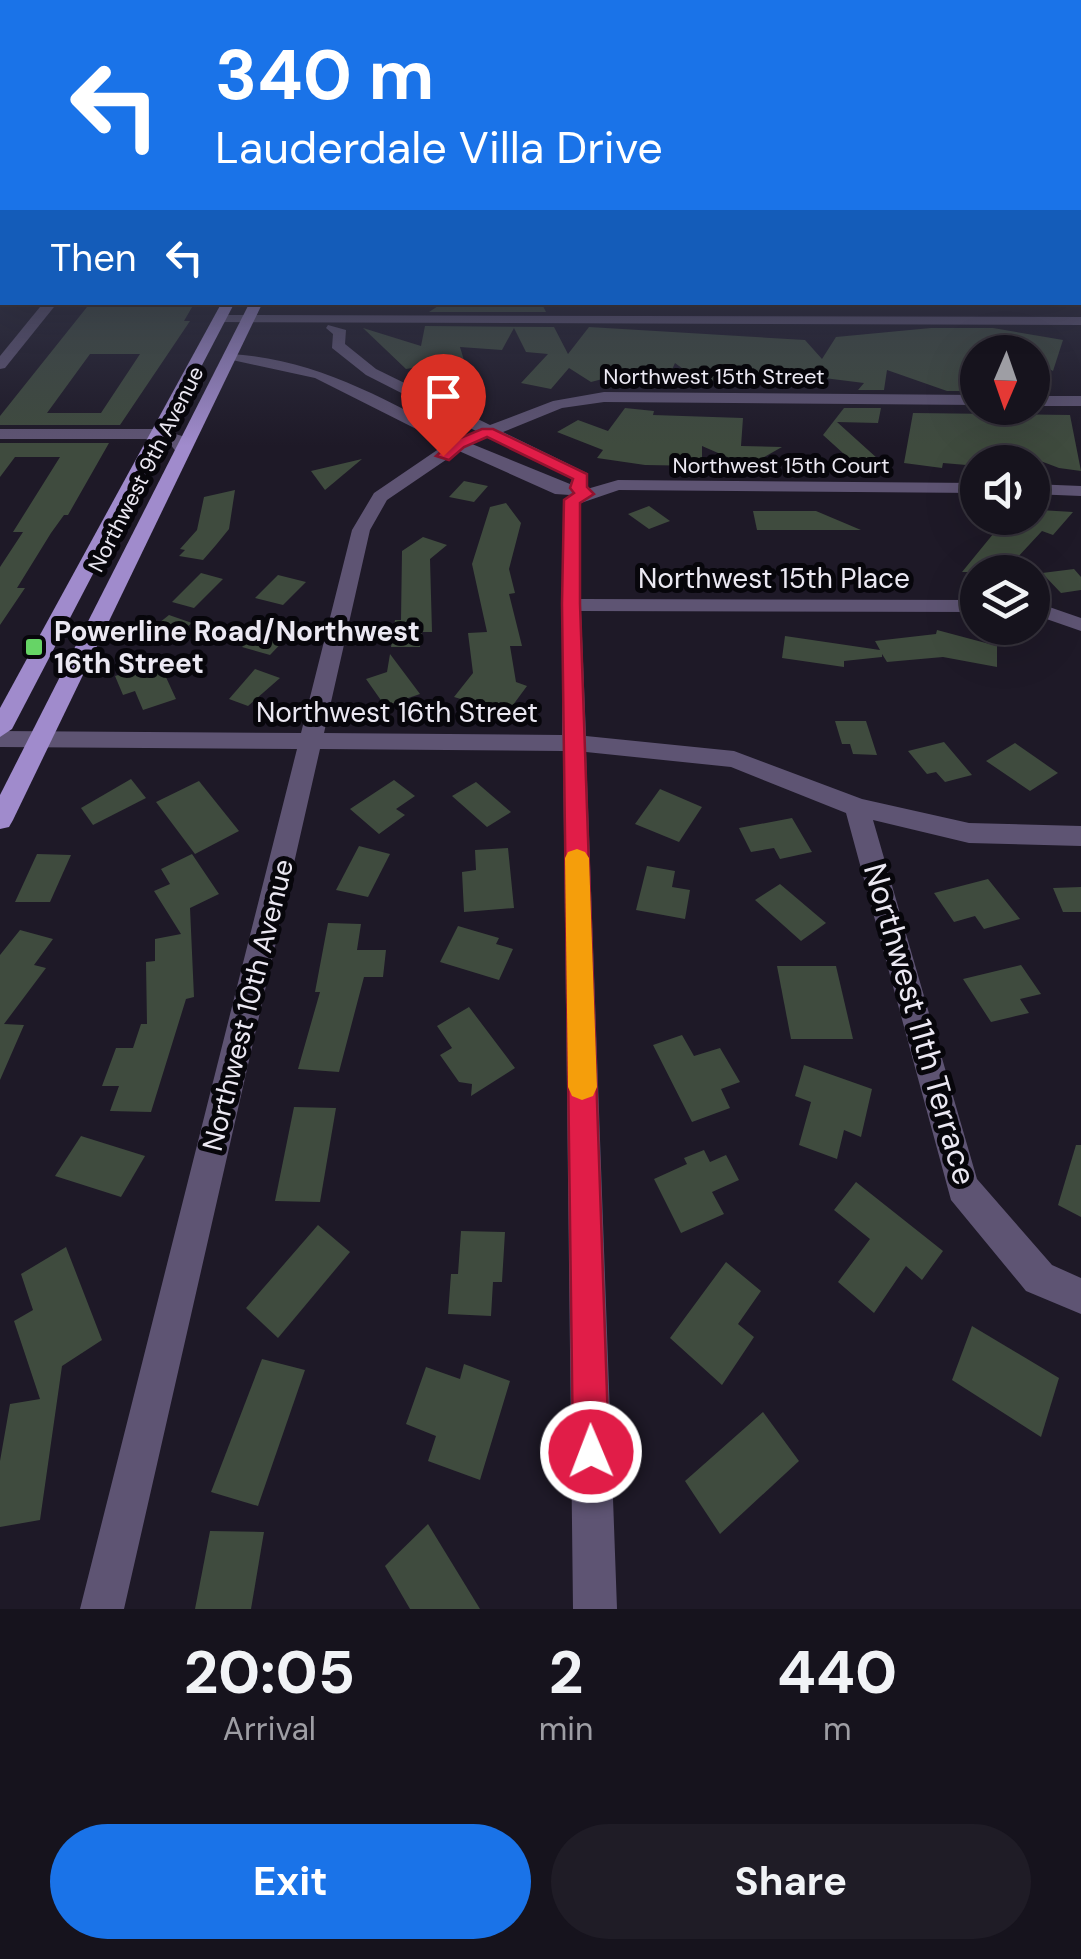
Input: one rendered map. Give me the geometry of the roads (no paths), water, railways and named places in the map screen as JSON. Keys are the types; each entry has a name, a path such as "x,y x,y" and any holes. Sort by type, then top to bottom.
{"main road":[{"name":"Northwest 9th Avenue","path":"0,728 228,305"},
{"name":"Northwest 9th Avenue","path":"0,820 256,305"}],"street":[{"path":"0,365 50,305"},
{"path":"220,319 336,324 1081,321"},
{"path":"322,374 321,352 326,333 336,324"},
{"path":"336,324 342,334 337,345 346,356 581,477 582,491"},
{"path":"230,358 307,357"},
{"path":"274,360 322,374 458,444 561,490 582,491"},
{"name":"Northwest 15th Street","path":"458,444 559,404 604,397 960,400"},
{"path":"1050,400 1081,401"},
{"path":"0,434 159,434 176,440 182,449"},
{"name":"Northwest 10th Avenue","path":"102,1609 362,530 380,497 458,444"},
{"name":"Northwest 15th Court","path":"582,491 618,485 960,488"},
{"path":"1050,489 1081,490"},
{"path":"582,491 572,500 571,604 595,1609"},
{"name":"Northwest 15th Place","path":"571,604 960,606"},
{"path":"1050,614 1081,625"},
{"name":"Northwest 16th Street","path":"0,739 574,743 734,759 858,807 969,834 1081,836"},
{"name":"Northwest 11th Terrace","path":"858,807 963,1188 1039,1278 1081,1296"}],"place":[{"name":"Powerline Road/Northwest 16th Street","path":"34,647"}]}
